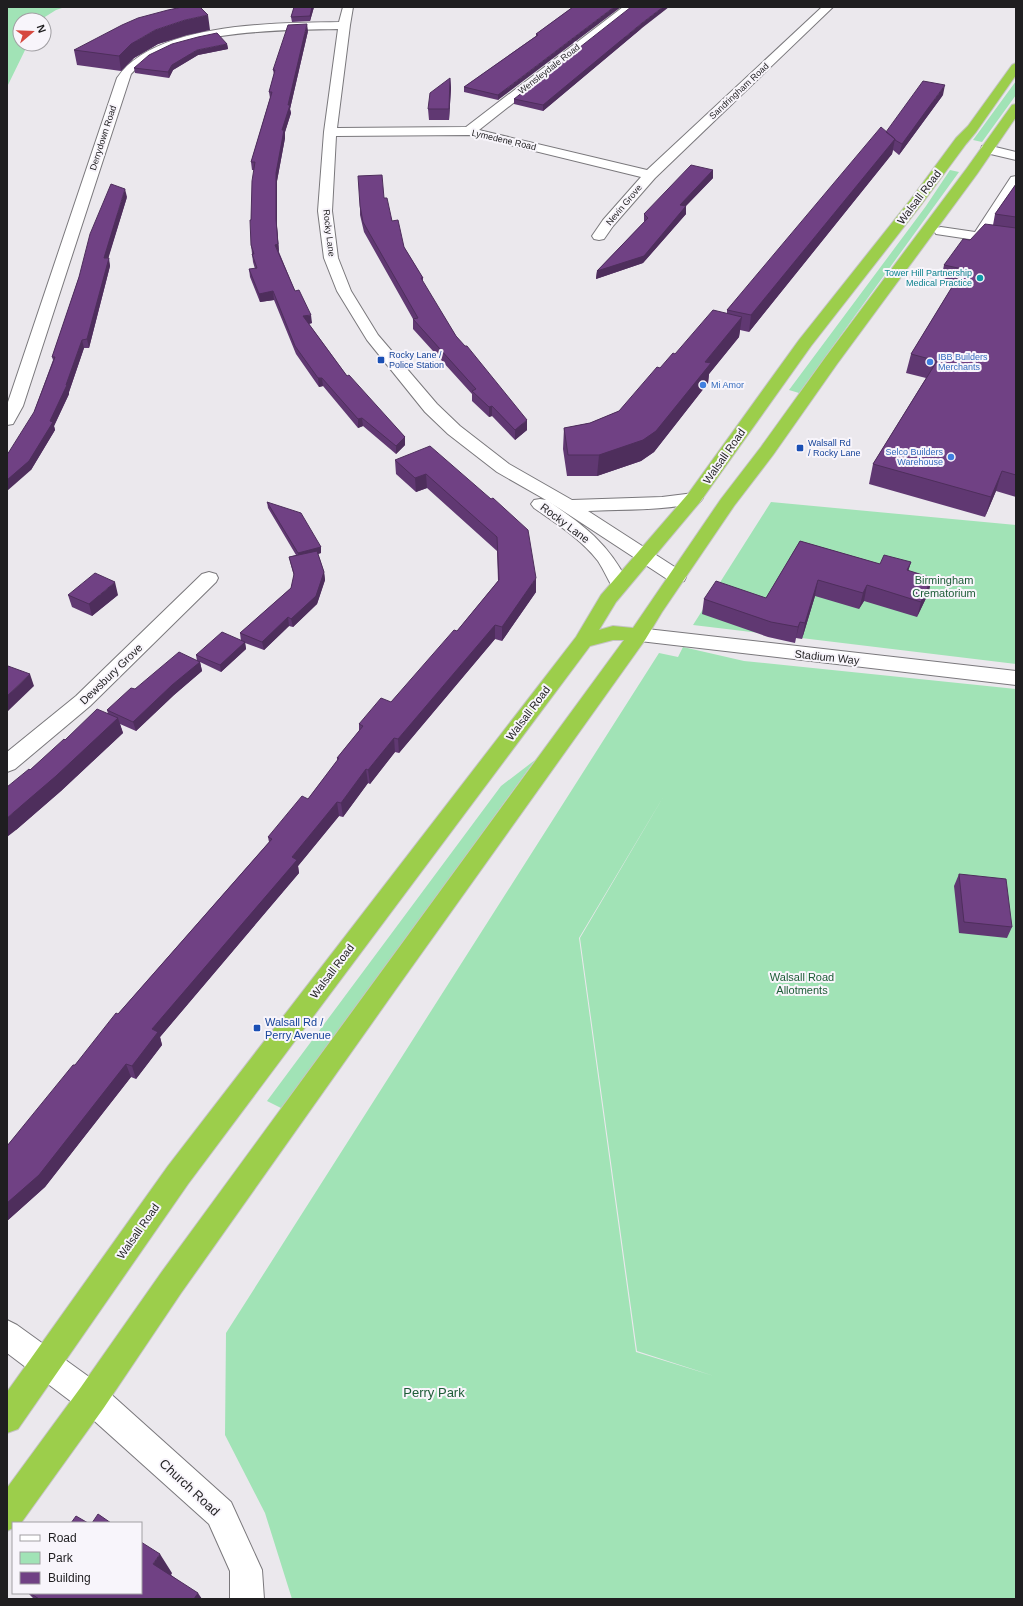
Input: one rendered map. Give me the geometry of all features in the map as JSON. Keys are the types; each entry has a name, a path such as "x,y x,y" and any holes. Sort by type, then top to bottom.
{"highway":[{"name":"Walsall Road","path":"7,1418 44,1363 178,1175 583,641 608,599 694,498 805,343 916,202 961,141 972,129 1016,67"},
{"path":"7,1515 92,1398 176,1277 387,982 638,635 727,503 772,445 831,361 1016,108"},
{"path":"583,641 613,633 638,635"}],"street":[{"name":"Rocky Lane","path":"348,7 344,25 330,132 325,211 331,258 344,291 372,337 431,408 454,430 503,468 569,506 677,577"},
{"name":"Wensleydale Road","path":"469,131 630,7"},
{"name":"Sandringham Road","path":"650,175 828,7"},
{"name":"Derrydown Road","path":"7,420 15,406 123,78 128,70 138,60 150,54 180,42 217,32 255,28 344,25"},
{"name":"Lymedene Road","path":"330,132 469,131 650,175"},
{"path":"987,149 1016,156"},
{"name":"Nevin Grove","path":"599,236 608,223 650,175"},
{"path":"979,236 1016,180"},
{"path":"941,231 1016,242"},
{"name":"Rocky Lane","path":"503,468 513,482 539,503 585,535 612,566 620,584"},
{"name":"Rocky Lane","path":"569,506 662,502 694,498"},
{"name":"Dewsbury Grove","path":"7,764 83,701 209,578"},
{"name":"Stadium Way","path":"638,635 1016,678"},
{"path":"7,1335 92,1398"},
{"name":"Church Road","path":"92,1398 220,1513 246,1570 247,1599"}],"green space":[{"path":"7,7 65,7 52,12 12,12 12,52 24,52 7,87"},
{"path":"1016,81 1016,95 982,142 973,140"},
{"path":"950,170 959,172 799,393 789,390 926,206"},
{"name":"Birmingham Crematorium","path":"771,502 1016,525 1016,664 693,625"},
{"path":"683,647 744,661 1016,689 1016,1599 292,1599 265,1513 225,1435 226,1333 659,653 678,657","holes":["665,794 580,938 637,1351 714,1376 636,1352 579,938"]},
{"path":"535,760 283,1109 267,1101 501,786"}],"building":[{"path":"182,7 200,7 208,15 185,20 155,30 131,44 119,56 74,50 138,18"},
{"path":"294,7 312,7 310,16 291,17"},
{"path":"573,7 614,7 498,95 464,87 538,35 536,34"},
{"path":"631,7 663,7 543,105 514,99"},
{"path":"307,24 288,105 290,105 282,130 284,130 276,173 276,219 278,244 275,245 295,291 299,290 311,315 303,316 347,376 349,375 405,437 396,446 362,418 358,419 322,378 318,378 295,346 273,291 259,294 249,269 257,268 252,254 254,254 251,245 250,220 252,181 255,162 251,162 272,92 269,92 275,70 273,70 288,25"},
{"path":"217,33 227,44 197,50 172,65 168,72 134,68 149,55 172,44"},
{"path":"450,78 449,109 428,109 430,93"},
{"path":"923,81 945,85 902,144 886,132"},
{"path":"881,127 895,139 751,315 727,310"},
{"path":"691,165 713,170 680,205 686,206 644,256 597,271 648,218 644,214"},
{"path":"382,175 384,198 387,198 392,221 398,220 404,247 423,278 421,278 456,336 465,346 467,346 527,420 515,430 492,406 489,407 472,391 476,389 413,319 418,318 363,222 360,206 358,176"},
{"path":"111,184 125,189 104,258 109,258 87,339 82,340 67,385 50,421 53,422 29,461 7,480 7,455 34,412 55,357 52,357 79,277 90,234"},
{"path":"1016,184 1016,217 995,214"},
{"path":"985,224 1016,228 1016,475 1002,471 991,497 873,464 937,361 911,354 963,269 944,265 963,239 970,240"},
{"path":"713,310 742,317 705,362 711,363 656,431 643,440 599,455 568,455 564,428 590,423 619,411 657,367 660,368 673,353 675,354"},
{"path":"430,446 491,499 493,498 528,530 536,578 502,627 495,625 398,739 394,738 368,770 366,769 341,803 337,802 292,857 297,860 152,1029 158,1032 132,1066 126,1064 39,1175 7,1203 7,1146 73,1065 75,1065 116,1013 118,1014 272,839 268,837 302,796 308,799 339,758 337,758 363,726 359,724 381,698 391,702 454,630 457,631 499,580 497,537 426,474 415,478 395,460"},
{"path":"267,502 301,513 321,547 298,553"},
{"path":"800,541 880,564 884,555 911,562 907,570 932,578 921,602 867,585 863,593 818,580 805,623 800,622 798,627 771,622 704,599 716,581 766,598"},
{"path":"317,551 324,572 316,596 291,619 288,617 262,642 240,633 291,588 294,574 289,557"},
{"path":"95,573 115,582 89,604 68,595"},
{"path":"222,632 245,642 220,665 196,655"},
{"path":"179,652 200,662 172,685 133,722 107,710 131,688 135,689"},
{"path":"8,666 30,674 7,696 7,667"},
{"path":"97,709 118,718 56,776 7,818 7,787 29,769 30,770 64,739 65,740"},
{"path":"959,874 1006,879 1012,927 964,922"},
{"path":"98,1514 110,1522 93,1522"},
{"path":"76,1516 86,1522 72,1522"},
{"path":"142,1543 160,1554 153,1564 198,1593 194,1599 39,1599 32,1594 142,1594"}],"place":[{"name":"Tower Hill Partnership Medical Practice","path":"980,278"},
{"name":"Rocky Lane / Police Station","path":"381,360"},
{"name":"IBB Builders Merchants","path":"930,362"},
{"name":"Mi Amor","path":"703,385"},
{"name":"Walsall Rd / Rocky Lane","path":"800,448"},
{"name":"Selco Builders Warehouse","path":"951,457"},
{"name":"Walsall Rd / Perry Avenue","path":"257,1028"}],"park label":[{"name":"Walsall Road Allotments","path":"802,983"},
{"name":"Perry Park","path":"434,1392"}]}
